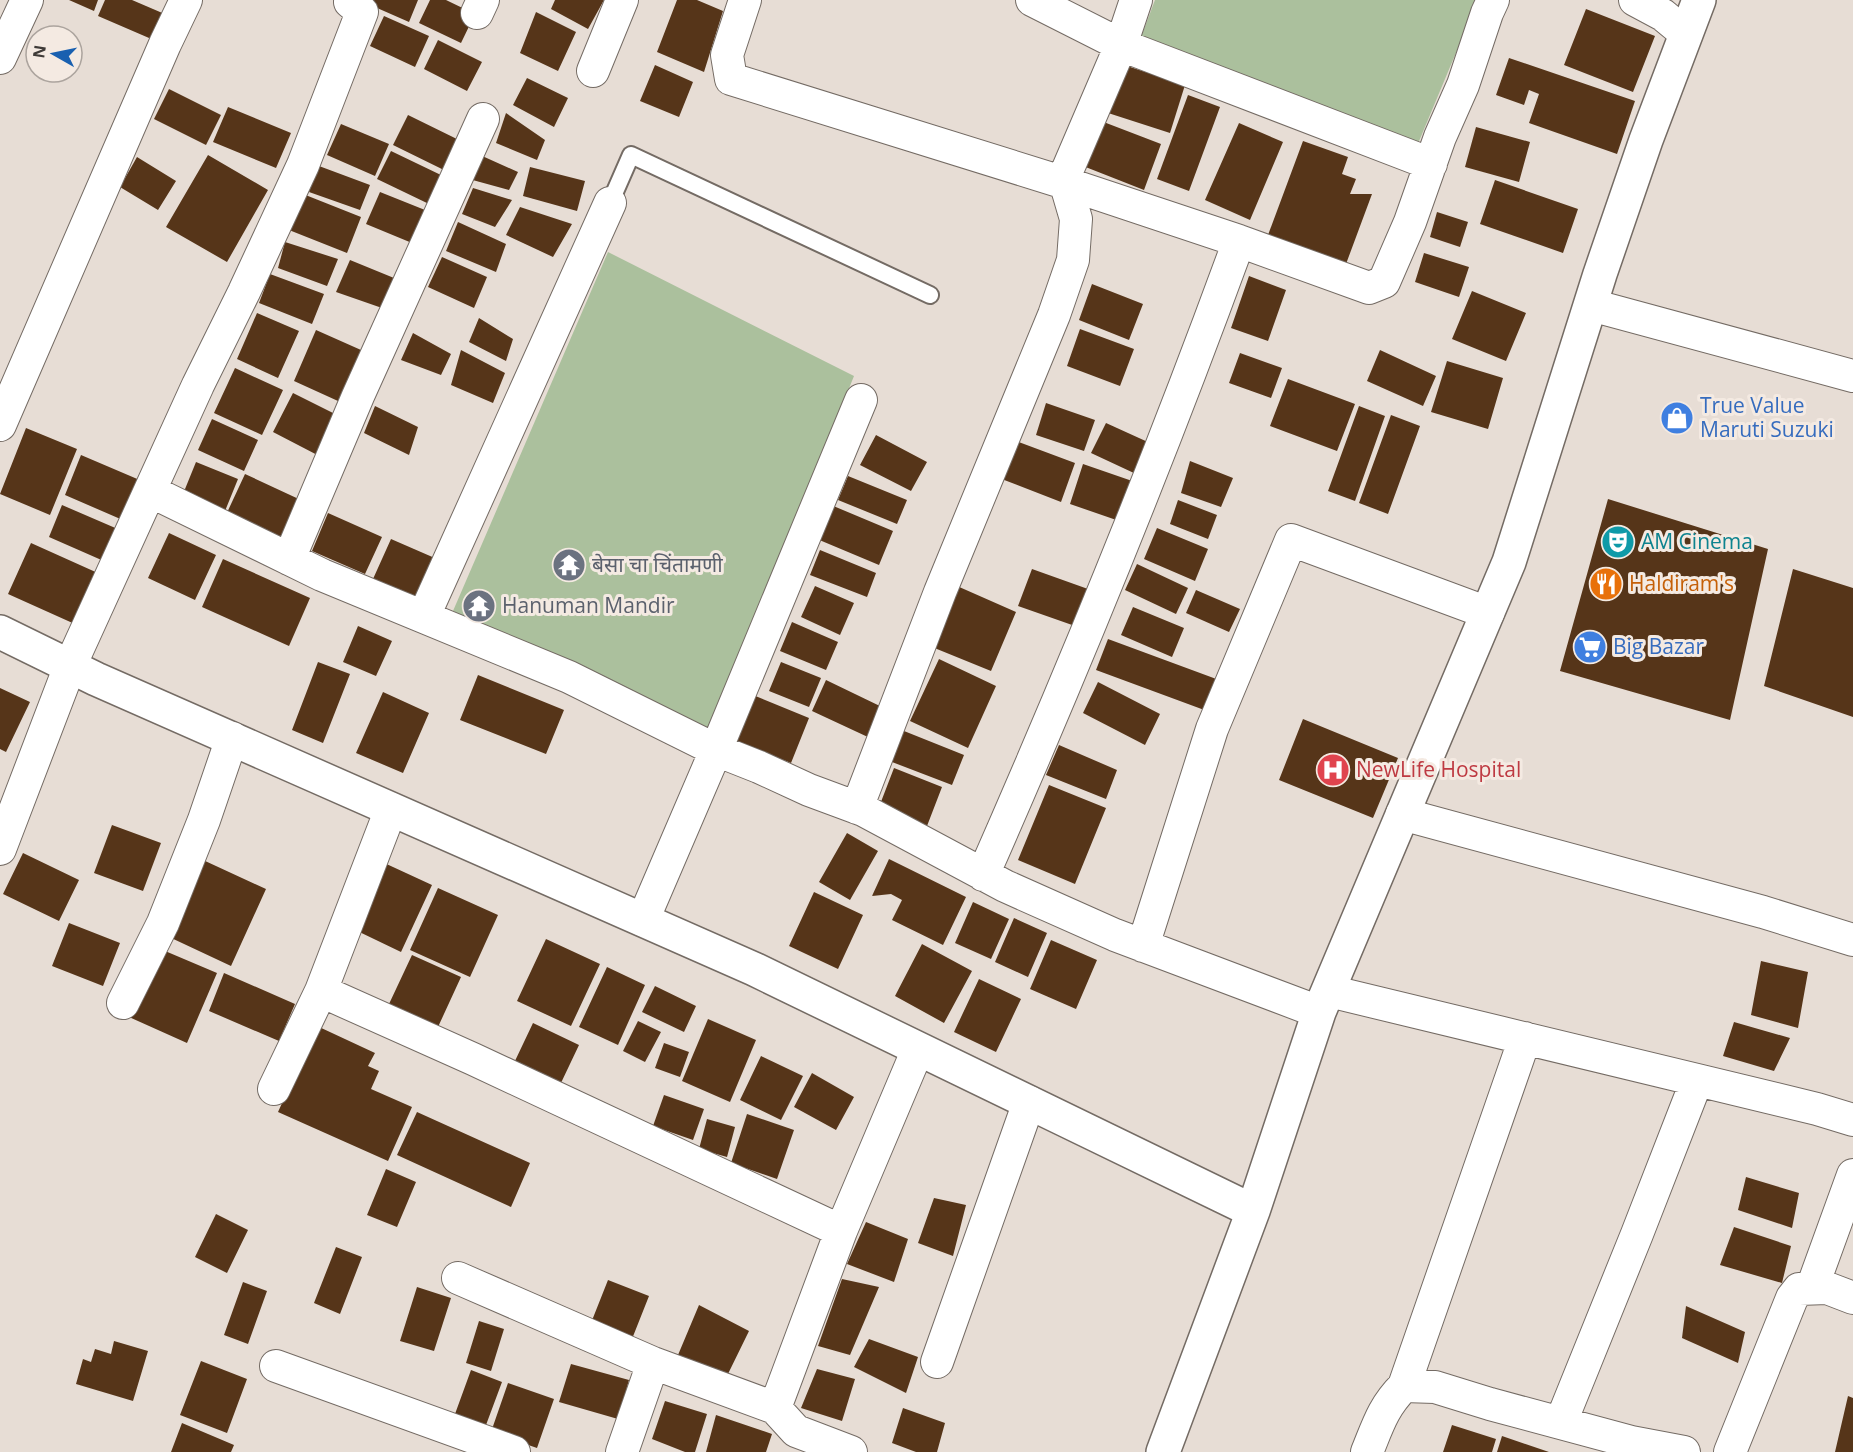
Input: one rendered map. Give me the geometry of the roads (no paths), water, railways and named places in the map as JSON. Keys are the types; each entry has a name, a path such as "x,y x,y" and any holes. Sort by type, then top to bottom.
{"street":[{"path":"0,58 27,0"},
{"path":"3,409 186,0"},
{"path":"0,849 70,666 198,385 303,165 362,12 350,2 351,0"},
{"path":"593,71 622,0"},
{"path":"745,0 727,55 731,79 1065,183 1239,241 1369,288 1384,282 1410,222 1493,0"},
{"path":"1032,0 1120,45 1431,164"},
{"path":"857,808 945,581 1054,315 1073,260 1076,219 1064,177 1120,45 1136,0"},
{"path":"1635,0 1663,15 1686,34"},
{"path":"1163,1452 1253,1211 1324,1001 1509,562 1646,140 1699,0"},
{"path":"289,559 358,396 483,118"},
{"path":"424,616 610,203"},
{"path":"983,875 1132,523 1239,241"},
{"path":"1591,305 1853,376"},
{"path":"643,920 861,400"},
{"path":"150,491 322,575 570,677 716,750 857,808 983,875 1143,946 1324,1001 1525,1038 1817,1109 1853,1120"},
{"path":"1143,946 1212,729 1291,540 1488,613"},
{"path":"0,632 70,666 754,969 1253,1211"},
{"path":"123,1003 163,923 204,820 232,738"},
{"path":"274,1089 321,991 392,809"},
{"path":"1402,814 1763,912 1853,940"},
{"path":"321,991 841,1231"},
{"path":"1367,1452 1382,1414 1404,1386 1525,1038"},
{"path":"775,1408 841,1231 918,1049"},
{"path":"1561,1422 1697,1080"},
{"path":"937,1362 1029,1102"},
{"path":"1812,1288 1853,1175"},
{"path":"458,1278 653,1363 775,1408 792,1442 851,1452"},
{"path":"1730,1452 1792,1298 1799,1290 1827,1288 1853,1298"},
{"path":"622,1452 653,1363"},
{"path":"276,1366 514,1452"},
{"path":"1404,1386 1435,1387 1631,1442 1684,1452"}],"lane":[{"path":"610,203 631,155 930,295"}],"place":[{"name":"True Value Maruti Suzuki","path":"1677,418"},
{"name":"AM Cinema","path":"1618,542"},
{"name":"बेसा चा चिंतामणी","path":"569,565"},
{"name":"Haldiram's","path":"1606,584"},
{"name":"Hanuman Mandir","path":"479,606"},
{"name":"Big Bazar","path":"1590,647"},
{"name":"NewLife Hospital","path":"1333,770"}]}
